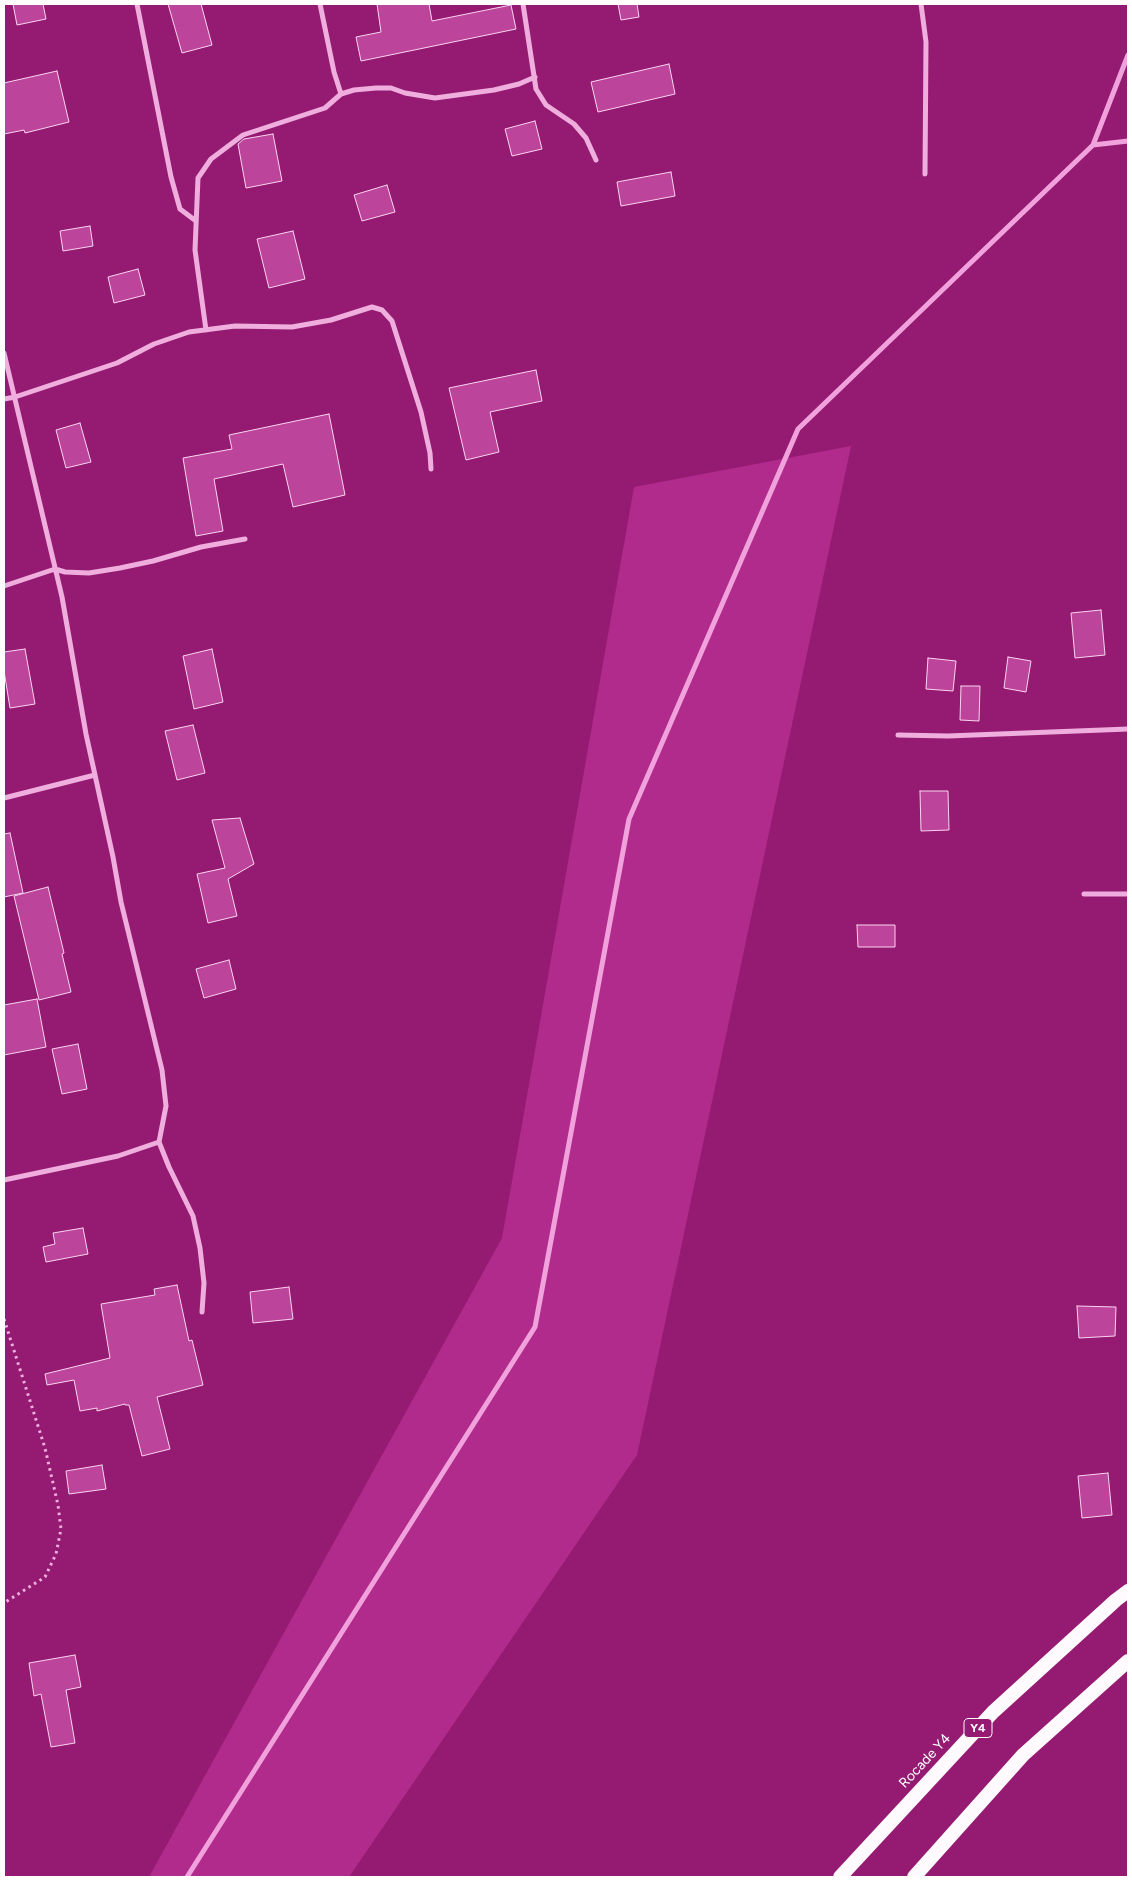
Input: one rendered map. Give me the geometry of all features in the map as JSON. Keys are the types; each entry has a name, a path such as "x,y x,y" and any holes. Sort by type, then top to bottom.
{"highway":[{"name":"Rocade Y4","path":"840,1877 993,1712 1128,1591"},
{"path":"914,1877 1023,1755 1128,1661"}],"street":[{"path":"136,4 171,177 180,209 196,221"},
{"path":"320,4 341,94"},
{"path":"523,4 536,89 546,105 574,124 586,138 596,160"},
{"path":"921,4 926,42 925,174"},
{"path":"206,330 194,250 198,178 211,159 243,135 324,108 341,94 354,90 391,88 405,93 435,98 494,90 519,84 534,77"},
{"path":"4,399 117,363 154,344 189,332 235,326 292,327 331,320 372,307 382,310 392,321 421,412 430,453 431,469"},
{"path":"4,353 55,568 86,734 114,857 121,902 162,1070 166,1106 159,1142 193,1216 200,1248 204,1283 202,1312"},
{"path":"4,586 55,568 65,572 96,571 153,561 201,547 245,539"},
{"path":"898,735 958,736 1128,729"},
{"path":"4,798 95,775"},
{"path":"1084,894 1128,894"},
{"path":"4,1180 118,1156 159,1142"}],"path":[{"path":"4,1318 45,1448 58,1505 61,1529 56,1554 46,1577 4,1604"}],"shaded area":[{"path":"851,446 637,1455 349,1877 149,1877 502,1238 634,487"}],"building":[{"path":"13,4 43,4 46,19 17,25"},
{"path":"168,4 201,4 212,45 182,53"},
{"path":"377,4 429,4 432,21 511,5 516,29 361,61 356,37 381,32"},
{"path":"618,4 637,4 639,17 621,20"},
{"path":"669,64 675,94 598,112 591,82"},
{"path":"57,71 69,122 25,133 24,130 4,134 4,83"},
{"path":"535,121 542,149 512,156 505,129"},
{"path":"273,134 282,181 246,188 238,144 244,139"},
{"path":"671,172 675,196 621,206 617,182"},
{"path":"387,185 395,212 362,221 354,195"},
{"path":"90,226 93,246 63,251 60,231"},
{"path":"293,231 305,279 269,288 257,239"},
{"path":"138,269 145,295 114,303 108,277"},
{"path":"536,370 542,401 490,412 499,452 466,460 449,388"},
{"path":"329,414 345,495 293,507 283,464 214,479 223,531 196,536 183,458 232,449 229,435"},
{"path":"80,423 91,462 66,468 56,430"},
{"path":"1101,610 1105,655 1075,658 1071,613"},
{"path":"25,649 35,704 10,708 4,671 4,652"},
{"path":"212,649 223,702 194,709 183,656"},
{"path":"1008,657 1031,661 1026,692 1004,688"},
{"path":"928,658 956,661 953,691 926,689"},
{"path":"961,686 980,686 979,721 960,720"},
{"path":"193,725 205,773 177,780 165,731"},
{"path":"920,791 948,791 949,830 921,831"},
{"path":"240,818 254,864 228,879 237,916 208,923 197,874 225,868 212,820"},
{"path":"10,833 23,893 4,897 4,834"},
{"path":"48,887 64,953 62,954 71,992 39,1000 14,896"},
{"path":"857,925 895,925 895,947 858,947"},
{"path":"229,960 236,989 204,998 196,969"},
{"path":"37,999 46,1047 4,1055 4,1005"},
{"path":"78,1044 87,1089 62,1094 52,1049"},
{"path":"83,1228 88,1254 46,1262 43,1247 55,1244 53,1233"},
{"path":"177,1285 189,1341 192,1340 203,1385 157,1397 170,1449 142,1456 129,1405 125,1404 97,1411 97,1408 80,1411 74,1380 47,1385 45,1374 110,1358 101,1304 155,1295 154,1289"},
{"path":"289,1287 293,1319 253,1323 250,1292"},
{"path":"1077,1306 1116,1307 1115,1336 1079,1338"},
{"path":"102,1465 106,1489 69,1494 66,1471"},
{"path":"1108,1473 1112,1515 1082,1518 1078,1476"},
{"path":"75,1655 81,1687 66,1690 75,1743 51,1747 41,1694 34,1696 29,1663"}],"waterway":[{"path":"187,1877 535,1327 629,819 798,429 1093,145 1128,55"},
{"path":"1093,145 1128,141"}]}
